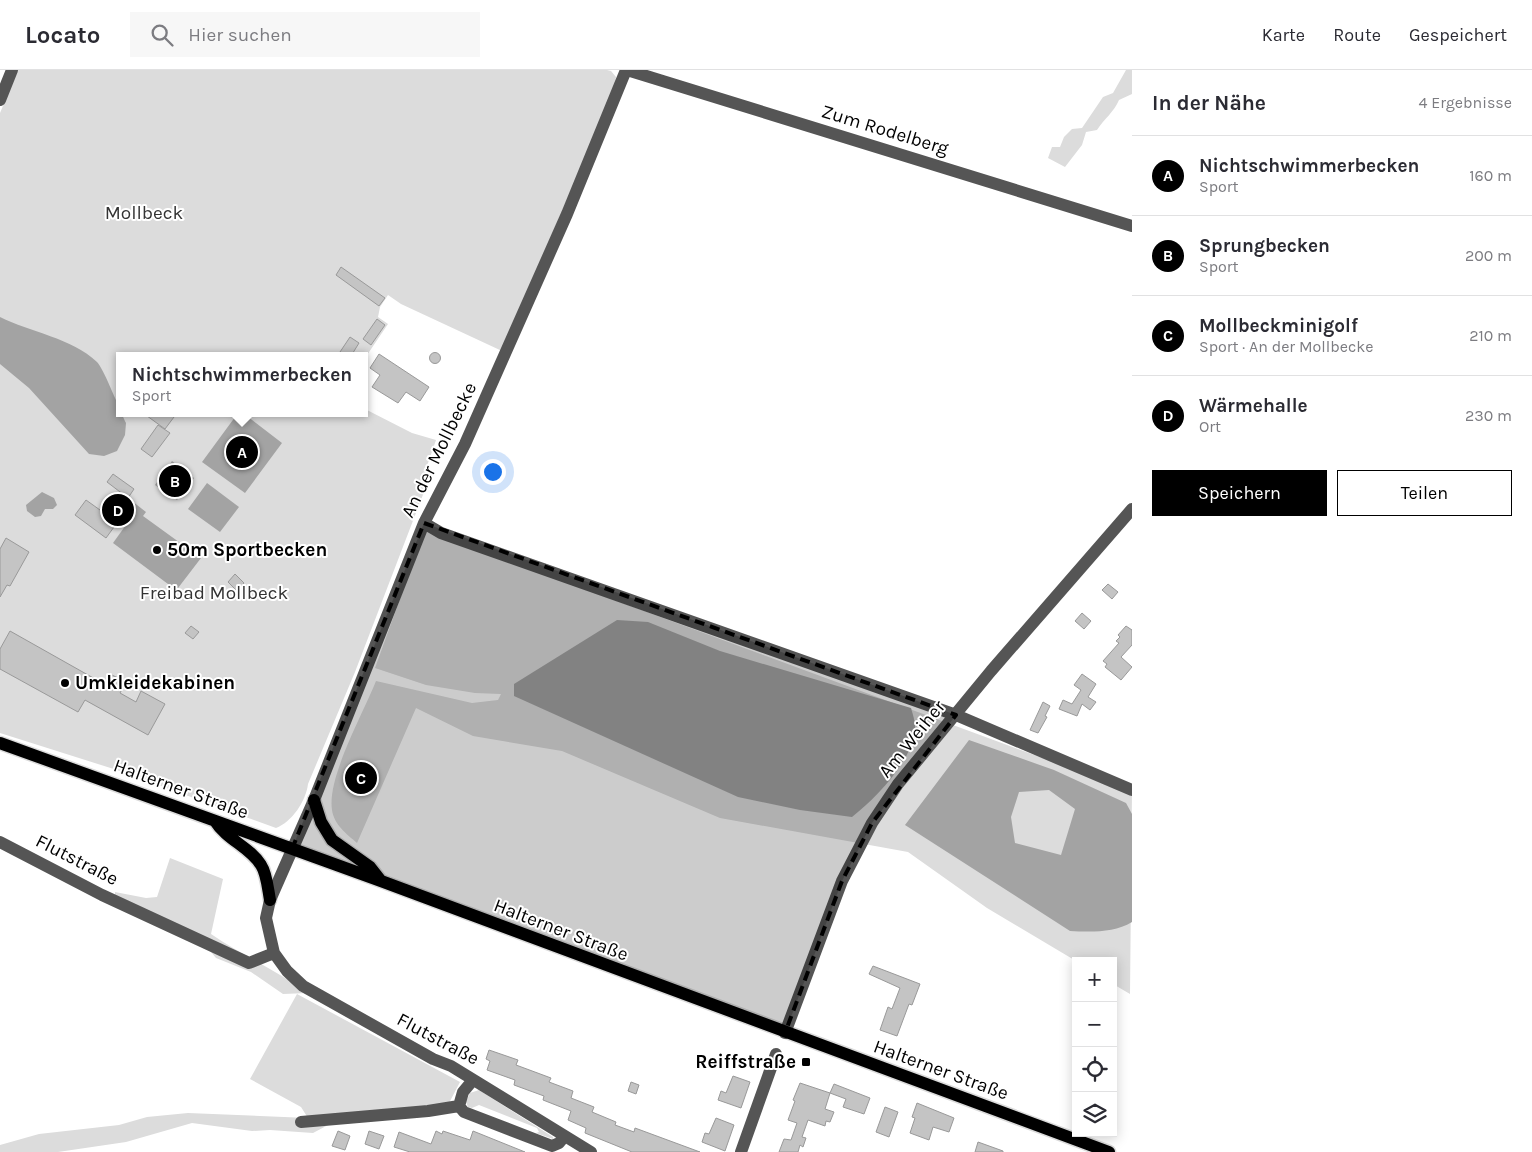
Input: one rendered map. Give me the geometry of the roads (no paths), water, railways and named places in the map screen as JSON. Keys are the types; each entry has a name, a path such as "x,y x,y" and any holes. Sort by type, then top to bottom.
{"main road":[{"name":"Halterner Straße","path":"0,743 381,881 1109,1152"},
{"path":"314,800 321,822 332,840 370,867 381,881"},
{"path":"215,822 222,834 252,854 262,866 270,900"}],"street":[{"path":"0,100 12,70"},
{"name":"Zum Rodelberg","path":"627,70 1132,226"},
{"name":"An der Mollbecke","path":"292,849 314,800 424,523 465,444 567,214 627,70"},
{"name":"Am Weiher","path":"786,1033 842,881 872,823 898,784 1132,509"},
{"path":"424,523 441,533 956,714 1132,790"},
{"name":"Flutstraße","path":"0,842 111,899 249,963 274,953"},
{"name":"Flutstraße","path":"292,849 270,900 266,918 274,953 287,971 303,986 473,1080 564,1138 591,1152"},
{"path":"741,1152 776,1054"},
{"path":"459,1106 463,1092 473,1080"},
{"path":"301,1122 428,1111 459,1106"},
{"path":"459,1106 464,1112 552,1146 559,1144 564,1138"}],"place":[{"name":"Nichtschwimmerbecken","path":"242,452"},
{"name":"Sprungbecken","path":"175,481"},
{"name":"Wärmehalle","path":"118,510"},
{"name":"50m Sportbecken","path":"157,550"},
{"name":"Umkleidekabinen","path":"65,683"},
{"name":"Mollbeckminigolf","path":"361,778"},
{"name":"Reiffstraße","path":"806,1062"}],"park label":[{"name":"Mollbeck","path":"144,213"},
{"name":"Freibad Mollbeck","path":"214,593"}]}
